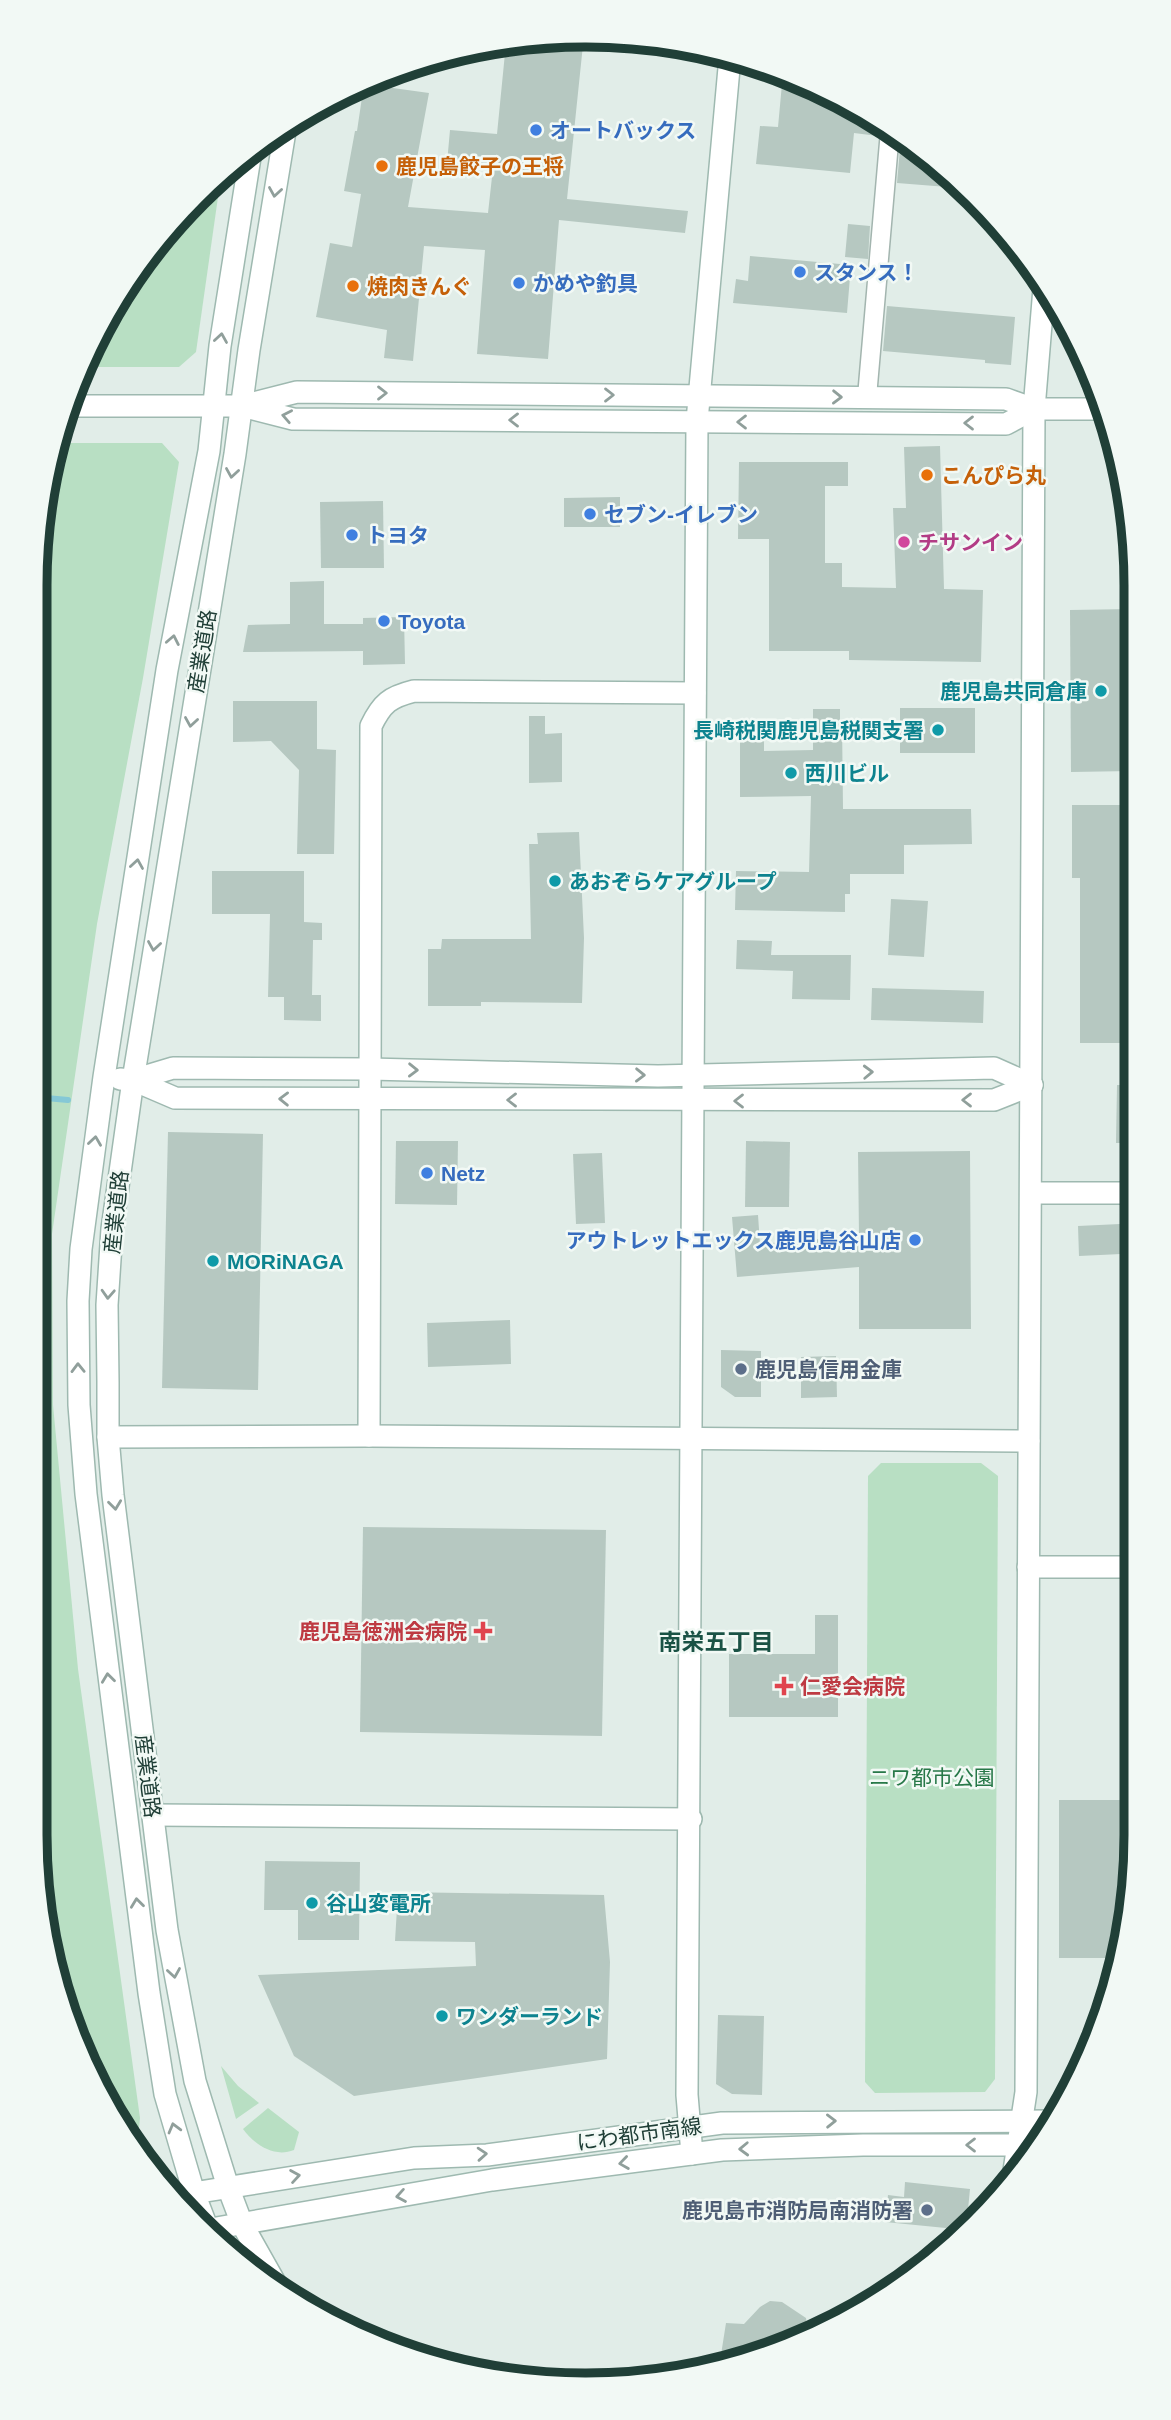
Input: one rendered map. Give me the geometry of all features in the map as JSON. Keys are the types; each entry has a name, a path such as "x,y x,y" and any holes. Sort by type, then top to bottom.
{"street":[{"path":"692,2154 687,2095 691,1819 692,1076 697,421 729,67"},
{"name":"産業道路","path":"267,2268 242,2224 195,2081 167,1930 113,1495 108,1437 107,1305 112,1228 133,1080 284,140"},
{"path":"867,397 889,141"},
{"name":"産業道路","path":"183,2192 149,1993 106,1663 82,1447 78,1364 80,1248 167,670 209,451 220,346 249,166"},
{"path":"1028,2141 1022,2121 1026,2092 1034,409 1043,302"},
{"path":"78,406 242,405 297,393 1006,399 1034,409 1094,409"},
{"path":"242,405 293,419 1006,424 1034,409"},
{"path":"369,1436 371,726 380,709 399,695 414,691 695,693"},
{"path":"133,1080 173,1068 692,1076 994,1068 1032,1084"},
{"path":"104,1077 133,1080 174,1098 370,1100 994,1100 1032,1084"},
{"path":"1031,1193 1124,1193"},
{"path":"108,1437 369,1436 1028,1441"},
{"path":"1028,1567 1124,1567"},
{"path":"153,1815 691,1819"},
{"name":"にわ都市南線","path":"186,2195 414,2158 487,2155 722,2123 1041,2121"},
{"name":"にわ都市南線","path":"220,2228 492,2180 722,2150 863,2145 1025,2145"}],"green space":[{"path":"219,192 196,352 179,367 94,367 119,316 158,258"},
{"path":"67,443 162,443 179,462 143,678 97,924 52,1234 53,1405 78,1669 140,2118 138,2134 103,2073 76,2008 58,1940 48,1870 47,586 52,515"},
{"name":"ニワ都市公園","path":"881,1463 981,1463 998,1476 995,2079 985,2092 875,2093 865,2082 868,1476"},
{"path":"221,2066 238,2086 259,2103 236,2119"},
{"path":"268,2108 299,2132 294,2150 272,2151 253,2140 243,2129"}],"building":[{"path":"583,47 567,199 688,211 685,233 559,220 548,359 477,354 485,250 424,246 413,361 384,358 387,330 316,317 330,243 352,247 361,194 344,191 362,96 383,87 429,93 408,207 488,213 493,168 447,163 450,130 497,134 505,54"},
{"path":"782,85 824,103 878,134 878,136 854,133 850,173 756,164 760,126 778,127"},
{"path":"900,149 946,187 897,183"},
{"path":"848,224 870,226 868,259 845,257"},
{"name":"スタンス！","path":"750,256 851,265 847,313 733,303 736,279 748,281"},
{"path":"887,306 1015,317 1011,365 985,363 985,360 883,351"},
{"path":"940,446 944,589 983,590 981,662 849,660 849,651 769,651 769,539 738,539 739,462 848,462 848,486 825,486 825,563 842,563 842,587 896,588 893,508 906,508 904,447"},
{"path":"620,497 620,527 564,527 564,498"},
{"name":"トヨタ","path":"383,501 384,568 321,568 320,502"},
{"name":"Toyota","path":"324,581 324,624 363,624 363,618 404,617 405,664 363,665 363,651 243,652 248,625 290,624 290,582"},
{"name":"鹿児島共同倉庫","path":"1124,609 1124,771 1071,772 1070,610"},
{"path":"233,701 317,701 317,749 336,750 334,854 297,854 299,770 271,741 233,742"},
{"name":"長崎税関鹿児島税関支署","path":"900,708 975,708 975,753 900,753"},
{"path":"813,709 840,709 843,809 971,809 972,844 904,845 904,874 850,874 850,894 845,894 845,912 735,910 736,871 809,872 811,796 740,797 740,741 764,740 764,751 813,750"},
{"path":"529,716 545,716 545,734 562,733 562,782 529,783"},
{"path":"1072,805 1124,805 1124,1043 1080,1043 1080,878 1072,878"},
{"path":"579,832 584,938 582,1003 481,1002 481,1006 428,1006 428,949 441,949 442,939 531,939 529,844 538,844 537,833"},
{"path":"212,871 304,871 304,922 322,923 322,940 313,940 312,995 321,995 321,1021 284,1020 284,997 268,997 270,914 212,914"},
{"path":"891,899 928,901 924,957 888,955"},
{"path":"737,940 772,941 771,955 851,955 850,1000 792,999 793,971 736,969"},
{"path":"872,988 984,991 983,1023 871,1020"},
{"path":"1117,1085 1124,1085 1124,1143 1116,1143"},
{"name":"MORiNAGA","path":"168,1132 263,1134 258,1390 162,1388"},
{"name":"Netz","path":"396,1141 458,1141 457,1205 395,1204"},
{"path":"746,1141 790,1142 789,1207 745,1207"},
{"name":"アウトレットエックス鹿児島谷山店","path":"970,1151 971,1329 859,1329 859,1267 737,1277 732,1217 758,1215 760,1244 859,1236 858,1152"},
{"path":"602,1153 605,1223 576,1224 573,1154"},
{"path":"1120,1224 1121,1254 1079,1256 1078,1226"},
{"path":"510,1320 511,1364 428,1367 427,1323"},
{"name":"鹿児島信用金庫","path":"721,1350 761,1351 761,1397 735,1397 721,1387"},
{"path":"836,1356 837,1397 801,1398 801,1357"},
{"name":"鹿児島徳洲会病院","path":"363,1527 606,1530 602,1736 360,1732"},
{"name":"仁愛会病院","path":"815,1615 838,1615 838,1717 729,1717 729,1654 815,1654"},
{"path":"1059,1800 1124,1800 1123,1870 1109,1958 1059,1958"},
{"name":"谷山変電所","path":"265,1861 360,1862 359,1940 298,1940 298,1910 264,1910"},
{"name":"ワンダーランド","path":"398,1892 604,1895 610,1962 607,2059 354,2096 294,2056 258,1975 476,1966 475,1942 395,1941"},
{"path":"718,2015 764,2016 762,2095 732,2094 716,2084"},
{"name":"鹿児島市消防局南消防署","path":"905,2182 970,2189 968,2213 951,2229 885,2222 888,2195 904,2197"},
{"path":"770,2301 782,2302 806,2318 807,2325 759,2344 721,2355 726,2323 744,2324 760,2307"}],"waterway":[{"path":"47,1098 68,1100"}],"place":[{"name":"オートバックス","path":"536,130"},
{"name":"鹿児島餃子の王将","path":"382,166"},
{"name":"スタンス！","path":"800,272"},
{"name":"かめや釣具","path":"519,283"},
{"name":"焼肉きんぐ","path":"353,286"},
{"name":"こんぴら丸","path":"927,475"},
{"name":"セブン-イレブン","path":"590,514"},
{"name":"トヨタ","path":"352,535"},
{"name":"チサンイン","path":"904,542"},
{"name":"Toyota","path":"384,621"},
{"name":"鹿児島共同倉庫","path":"1101,691"},
{"name":"長崎税関鹿児島税関支署","path":"938,730"},
{"name":"西川ビル","path":"791,773"},
{"name":"あおぞらケアグループ","path":"555,881"},
{"name":"Netz","path":"427,1173"},
{"name":"アウトレットエックス鹿児島谷山店","path":"915,1240"},
{"name":"MORiNAGA","path":"213,1261"},
{"name":"鹿児島信用金庫","path":"741,1369"},
{"name":"鹿児島徳洲会病院","path":"483,1631"},
{"name":"仁愛会病院","path":"784,1686"},
{"name":"谷山変電所","path":"312,1903"},
{"name":"ワンダーランド","path":"442,2016"},
{"name":"鹿児島市消防局南消防署","path":"927,2210"}],"district":[{"name":"南栄五丁目","path":"716,1642"}]}
